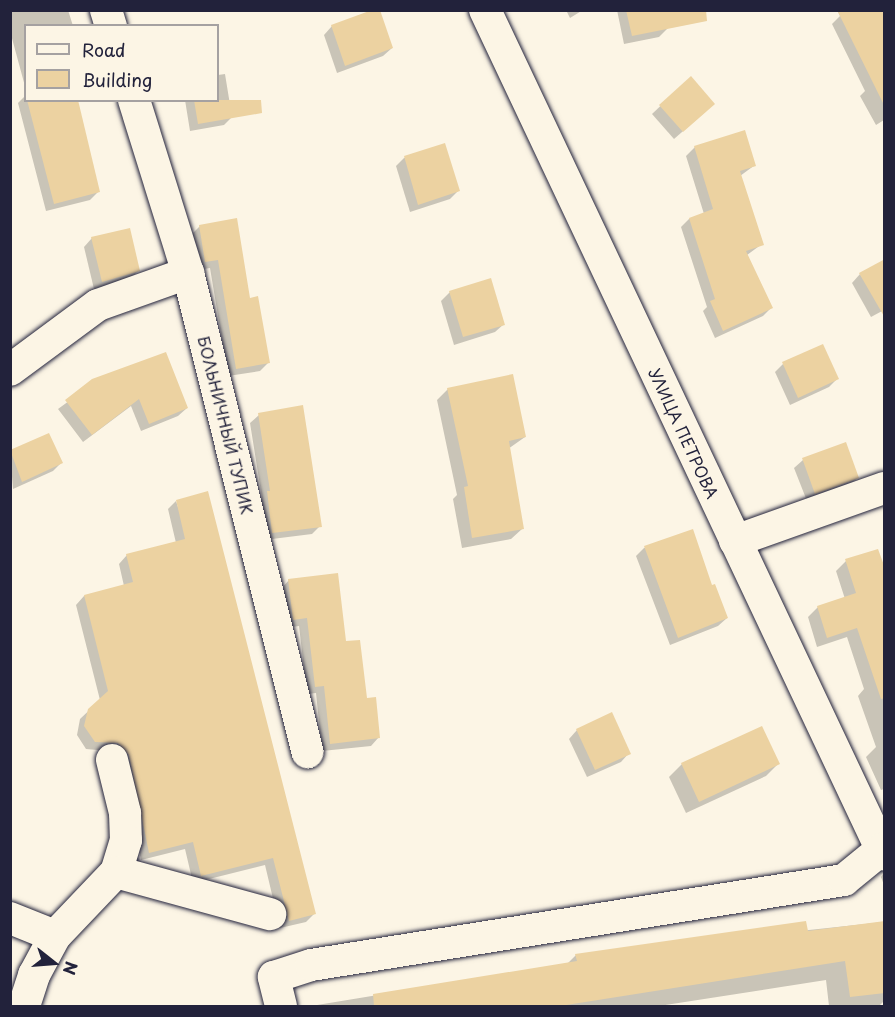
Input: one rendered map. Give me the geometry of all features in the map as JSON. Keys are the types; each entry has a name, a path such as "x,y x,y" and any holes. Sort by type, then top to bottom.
{"street":[{"name":"УЛИЦА ПЕТРОВА","path":"485,10 883,852"},
{"name":"БОЛЬНИЧНЫЙ ТУПИК","path":"135,102 188,273 307,752"},
{"path":"10,370 98,305 188,273"},
{"path":"735,541 885,488"},
{"path":"24,1006 34,975 55,936 116,872 126,840 125,813 112,760"},
{"path":"281,1006 274,977 311,965 844,880 883,852"},
{"path":"116,872 270,914"},
{"path":"10,918 55,936"}],"building":[{"path":"372,10 380,10 393,48 345,66 331,25"},
{"path":"626,10 706,10 707,21 632,36"},
{"path":"837,10 885,10 885,107"},
{"path":"691,76 715,104 683,132 659,105"},
{"path":"261,100 262,113 198,124 194,102"},
{"path":"28,102 78,102 100,192 54,204"},
{"path":"745,130 756,166 740,171 764,245 746,251 773,308 723,331 710,301 715,299 689,218 713,209 694,146"},
{"path":"445,143 460,191 418,205 404,156"},
{"path":"237,218 250,298 258,296 270,363 236,369 218,260 205,262 199,225"},
{"path":"130,228 140,271 102,282 91,237"},
{"path":"885,259 885,318 859,273"},
{"path":"491,278 505,325 463,337 449,291"},
{"path":"823,344 839,379 798,398 782,362"},
{"path":"166,352 188,408 149,424 139,399 92,435 65,400 92,379"},
{"path":"513,374 526,437 509,441 524,529 472,538 464,487 468,486 447,388"},
{"path":"303,405 322,527 272,533 267,491 270,491 258,413"},
{"path":"49,433 63,463 22,482 10,450"},
{"path":"846,442 859,478 815,494 802,458"},
{"path":"208,491 316,914 289,921 273,858 201,876 193,842 149,853 129,755 118,743 95,742 84,726 88,709 108,691 84,595 133,582 126,554 185,539 176,500"},
{"path":"693,529 712,585 715,584 728,618 678,638 644,546"},
{"path":"878,549 885,568 885,698 881,699 857,628 827,638 817,606 856,593 845,559"},
{"path":"338,573 346,641 360,640 367,698 376,697 380,738 330,744 324,686 315,687 307,618 293,620 288,579"},
{"path":"612,712 631,754 595,770 576,729"},
{"path":"762,726 780,764 699,802 681,763"},
{"path":"806,921 808,931 885,921 885,993 850,997 845,961 560,1006 374,1006 373,994 577,961 575,954"}]}
